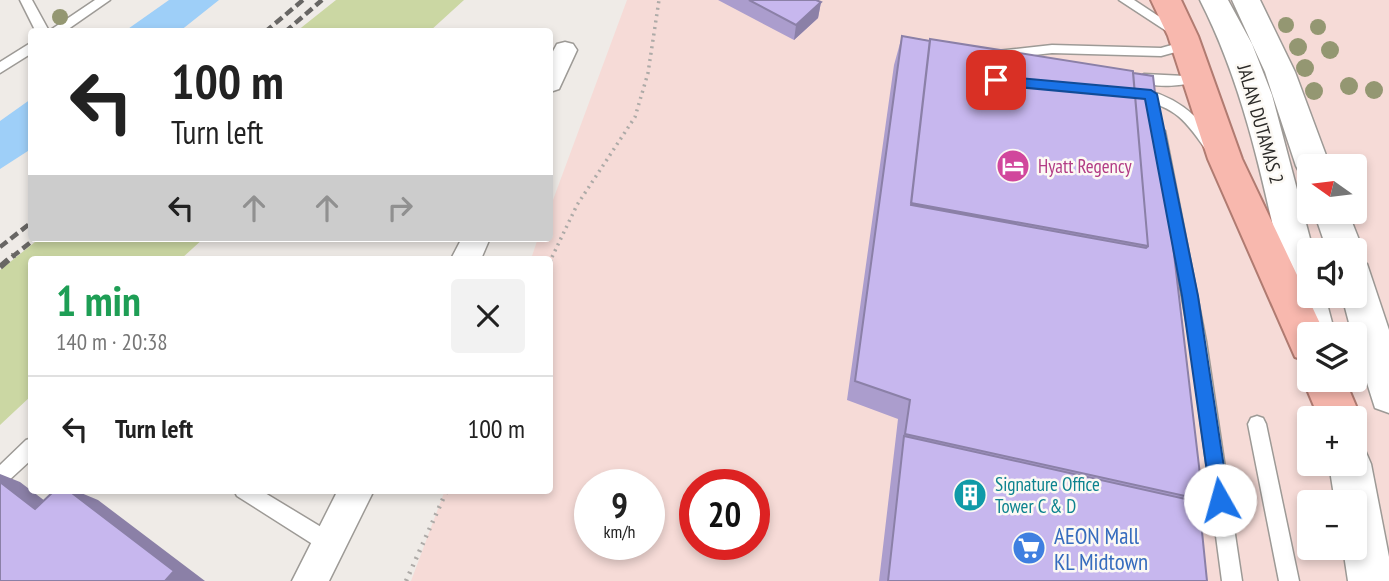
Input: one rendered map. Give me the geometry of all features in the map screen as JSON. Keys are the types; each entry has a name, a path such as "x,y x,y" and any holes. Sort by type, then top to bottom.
{"highway":[{"path":"1166,0 1237,186 1299,322"}],"street":[{"name":"JALAN DUTAMAS 2","path":"1214,0 1237,44 1256,95 1313,322"},
{"name":"JALAN DUTAMAS 2","path":"1246,0 1280,72 1309,154"},
{"path":"553,76 565,50"},
{"path":"1364,308 1389,395"},
{"path":"310,581 355,494"}],"lane":[{"path":"26,0 41,28"},
{"path":"60,28 104,0"},
{"path":"1125,0 1188,52"},
{"path":"0,68 28,49"},
{"path":"984,58 1052,49 1188,52"},
{"path":"1124,92 1187,81 1188,52"},
{"path":"1148,87 1175,104 1205,136 1237,186"},
{"path":"1148,87 1198,341 1232,581"},
{"path":"1257,424 1289,581"},
{"path":"0,477 28,450"},
{"path":"250,494 330,543"}],"path":[{"path":"552,256 577,205 635,117 648,74 659,0"},
{"path":"406,581 445,494"}],"shaded area":[{"path":"627,0 1389,0 1389,581 411,581 444,494 553,494 553,256 532,256 537,242 553,242 553,200"}],"green space":[{"path":"336,0 464,0 433,28 301,28"},
{"path":"35,242 200,242 184,256 28,256 28,399 0,425 0,270"}],"water":[{"path":"169,0 219,0 184,28 129,28"},
{"path":"28,101 28,151 0,169 0,121"}],"building":[{"path":"749,0 816,0 821,2 796,25"},
{"name":"Hyatt Regency","path":"902,36 930,41 911,205 1146,248 1148,246 1133,73 1153,76 1203,500 905,434 910,400 855,381"},
{"name":"Hyatt Regency","path":"930,39 1133,71 1148,246 911,203"},
{"name":"AEON Mall KL Midtown","path":"904,436 1199,502 1207,581 888,581"},
{"path":"0,482 35,509 51,494 73,494 174,571 165,581 0,581"}],"railway":[{"path":"270,28 303,0"},
{"path":"290,28 322,0"},
{"path":"0,247 28,225"},
{"path":"12,257 31,242"},
{"path":"0,267 14,255"}],"place":[{"name":"Hyatt Regency","path":"1013,166"},
{"name":"Signature Office Tower C & D","path":"970,495"},
{"name":"AEON Mall KL Midtown","path":"1029,548"}],"route":[{"path":"996,80 1151,94 1190,296 1220,500"}]}
